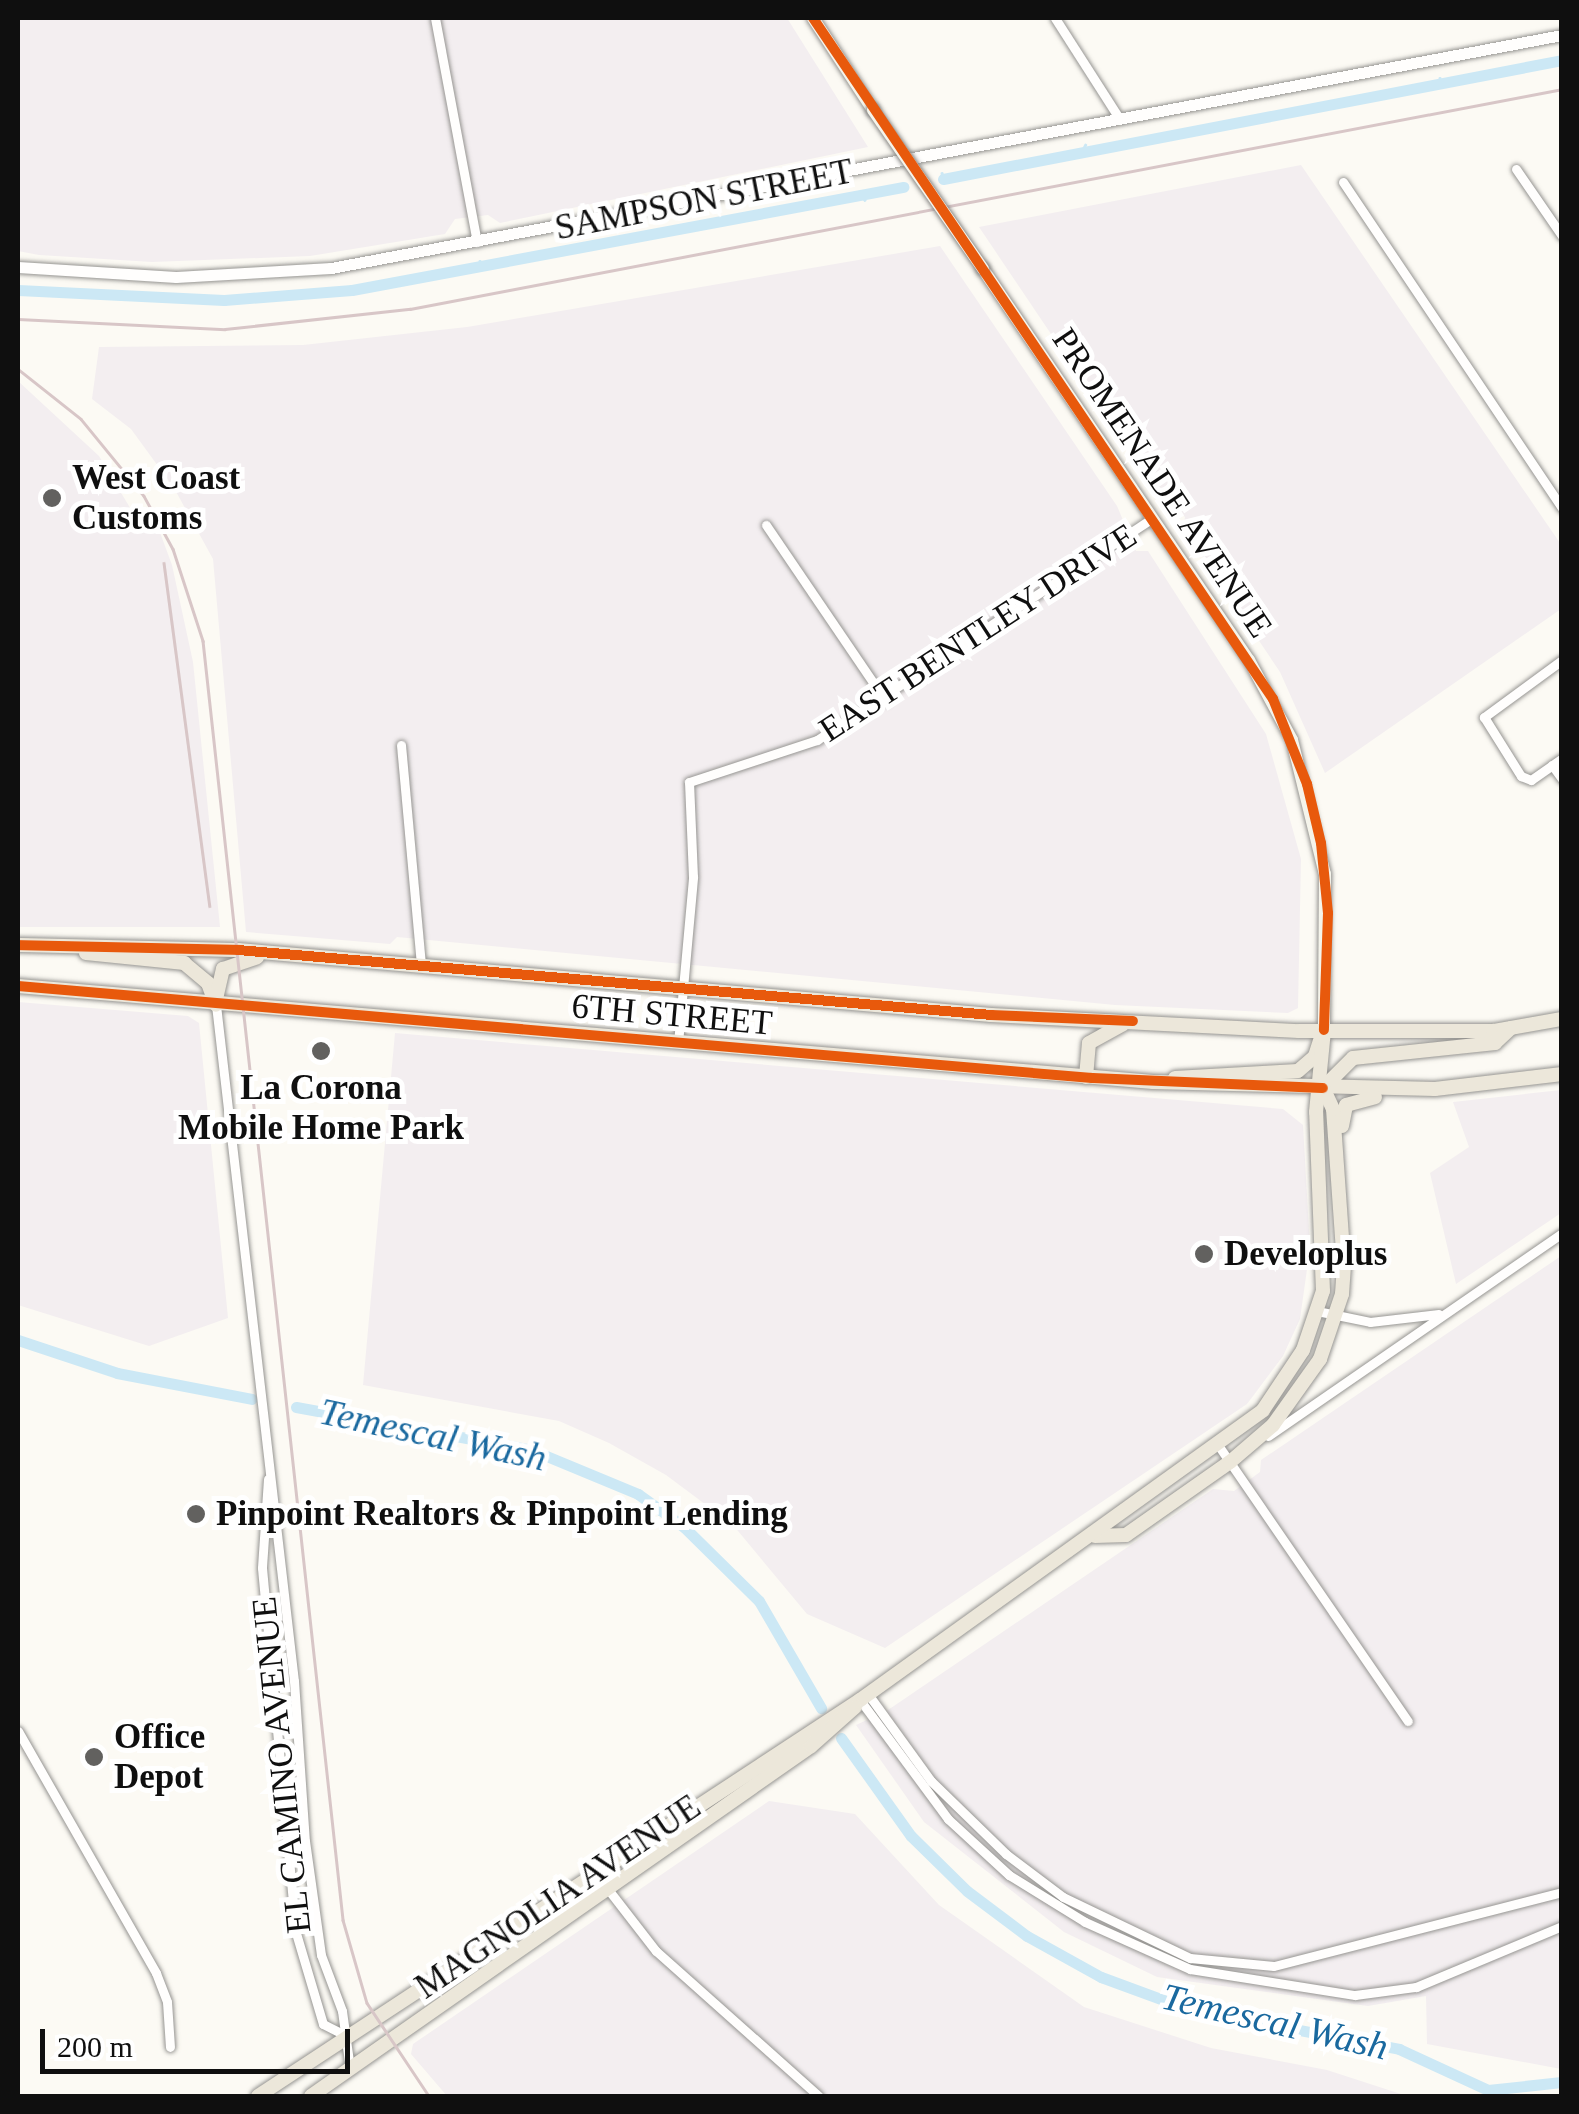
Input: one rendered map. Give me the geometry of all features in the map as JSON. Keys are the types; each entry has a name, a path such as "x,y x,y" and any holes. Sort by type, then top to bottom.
{"main road":[{"name":"PROMENADE AVENUE","path":"813,18 1273,699 1307,784 1326,894 1324,1030"},
{"name":"6TH STREET","path":"18,945 294,956 1133,1021 1324,1030"},
{"path":"60,946 184,963 208,983 216,1005"},
{"path":"216,1005 223,969 257,957 294,956"},
{"name":"6TH STREET","path":"18,986 1086,1077 1323,1088"},
{"path":"1153,1082 1196,1073 1298,1071 1315,1056 1324,1030 1410,1034 1511,1028 1562,1019"},
{"path":"1086,1077 1089,1043 1107,1028 1133,1021"},
{"path":"1323,1088 1353,1058 1495,1044 1511,1028"},
{"name":"MAGNOLIA AVENUE","path":"258,2096 345,2035 597,1875 799,1734 857,1702 1095,1536 1116,1512 1218,1445 1277,1390 1318,1310 1325,1240 1316,1112 1323,1088 1324,1030"},
{"path":"1344,1206 1346,1105 1360,1097 1562,1074"},
{"path":"1323,1088 1434,1089"},
{"name":"MAGNOLIA AVENUE","path":"1095,1536 1126,1536 1230,1462 1274,1424 1307,1382 1336,1316 1344,1206 1337,1196 1333,1110 1323,1088"},
{"name":"MAGNOLIA AVENUE","path":"311,2096 811,1746 857,1702"}],"street":[{"path":"450,18 436,19 477,242"},
{"path":"1056,18 1119,118"},
{"name":"SAMPSON STREET","path":"18,267 128,277 253,275 477,242 1562,35"},
{"path":"1516,169 1562,236"},
{"path":"1343,182 1562,508"},
{"name":"EAST BENTLEY DRIVE","path":"684,988 693,866 690,782 785,755 885,700 1152,518"},
{"path":"766,525 885,700"},
{"path":"1562,660 1484,717 1520,776 1530,780 1557,761 1562,779"},
{"path":"401,745 420,966"},
{"path":"678,1043 684,988"},
{"name":"EL CAMINO AVENUE","path":"216,1005 261,1376 268,1479 315,1917 350,2069"},
{"path":"1230,1462 1562,1233"},
{"path":"1318,1310 1336,1316 1392,1322 1442,1313"},
{"path":"1218,1445 1408,1720"},
{"name":"EL CAMINO AVENUE","path":"268,1479 262,1568 296,1932 322,2024 345,2035"},
{"path":"857,1702 1006,1854 1062,1896 1190,1958 1274,1966 1562,1892"},
{"path":"857,1702 948,1818 1009,1875 1085,1922 1172,1963 1355,1995 1416,1987 1562,1926"},
{"path":"18,1732 156,1973 167,2002 170,2047"},
{"path":"597,1875 656,1951 819,2096"}],"shaded area":[{"path":"18,18 787,18 868,147 500,223 488,215 455,219 445,234 310,256 152,262 39,255 18,251"},
{"path":"1301,165 1562,546 1561,609 1325,773 1280,672 1183,528 1185,517 1152,484 979,227"},
{"path":"940,246 1117,506 1136,551 1148,551 1266,734 1301,859 1298,1008 1288,1013 1115,1005 397,937 390,944 246,932 213,559 174,488 131,429 92,399 99,347 303,345 467,327"},
{"path":"18,381 99,456 144,531 158,527 172,565 193,662 220,927 18,927"},
{"path":"18,1002 188,1016 199,1023 228,1318 149,1346 18,1305"},
{"path":"395,1033 1283,1109 1303,1125 1310,1248 1300,1319 1283,1356 1247,1404 885,1648 807,1614 733,1525 666,1475 609,1443 559,1421 363,1385"},
{"path":"1561,1090 1561,1213 1456,1284 1430,1173 1469,1147 1453,1102"},
{"path":"1561,1256 1561,2069 1427,2044 1426,1996 1368,2006 1157,1977 1064,1932 924,1822 856,1725 888,1710 1213,1489 1234,1491 1260,1472 1261,1460"},
{"path":"769,1801 855,1814 939,1905 1084,2007 1211,2048 1327,2070 1407,2096 447,2096 411,2054 413,2044"}],"waterway":[{"path":"943,179 1562,60"},
{"path":"1440,78 1441,84"},
{"path":"1081,153 1085,145"},
{"path":"942,173 944,179"},
{"path":"18,290 224,300 352,290 903,187"},
{"path":"861,195 865,200"},
{"path":"480,261 481,266"},
{"name":"Temescal Wash","path":"18,1340 117,1373 252,1399"},
{"name":"Temescal Wash","path":"296,1407 532,1450 638,1494 684,1527 759,1601 821,1708"},
{"name":"Temescal Wash","path":"841,1738 911,1836 967,1891 1027,1936 1101,1977 1188,2009 1399,2049 1488,2090 1562,2082"}],"railway":[{"path":"18,319 225,329 410,309 1562,89"},
{"path":"18,369 81,419 144,496 173,549 203,641 343,1920 367,2003 429,2096"},
{"path":"164,563 210,906"}],"cycle path":[{"path":"813,18 1273,699 1307,784 1321,843 1328,913 1324,1030"},
{"path":"18,945 238,950 991,1015 1133,1021"},
{"path":"18,986 1092,1078 1323,1088"}],"place":[{"name":"West Coast Customs","path":"52,498"},
{"name":"La Corona Mobile Home Park","path":"321,1051"},
{"name":"Developlus","path":"1204,1254"},
{"name":"Pinpoint Realtors & Pinpoint Lending","path":"196,1514"},
{"name":"Office Depot","path":"94,1757"}]}
